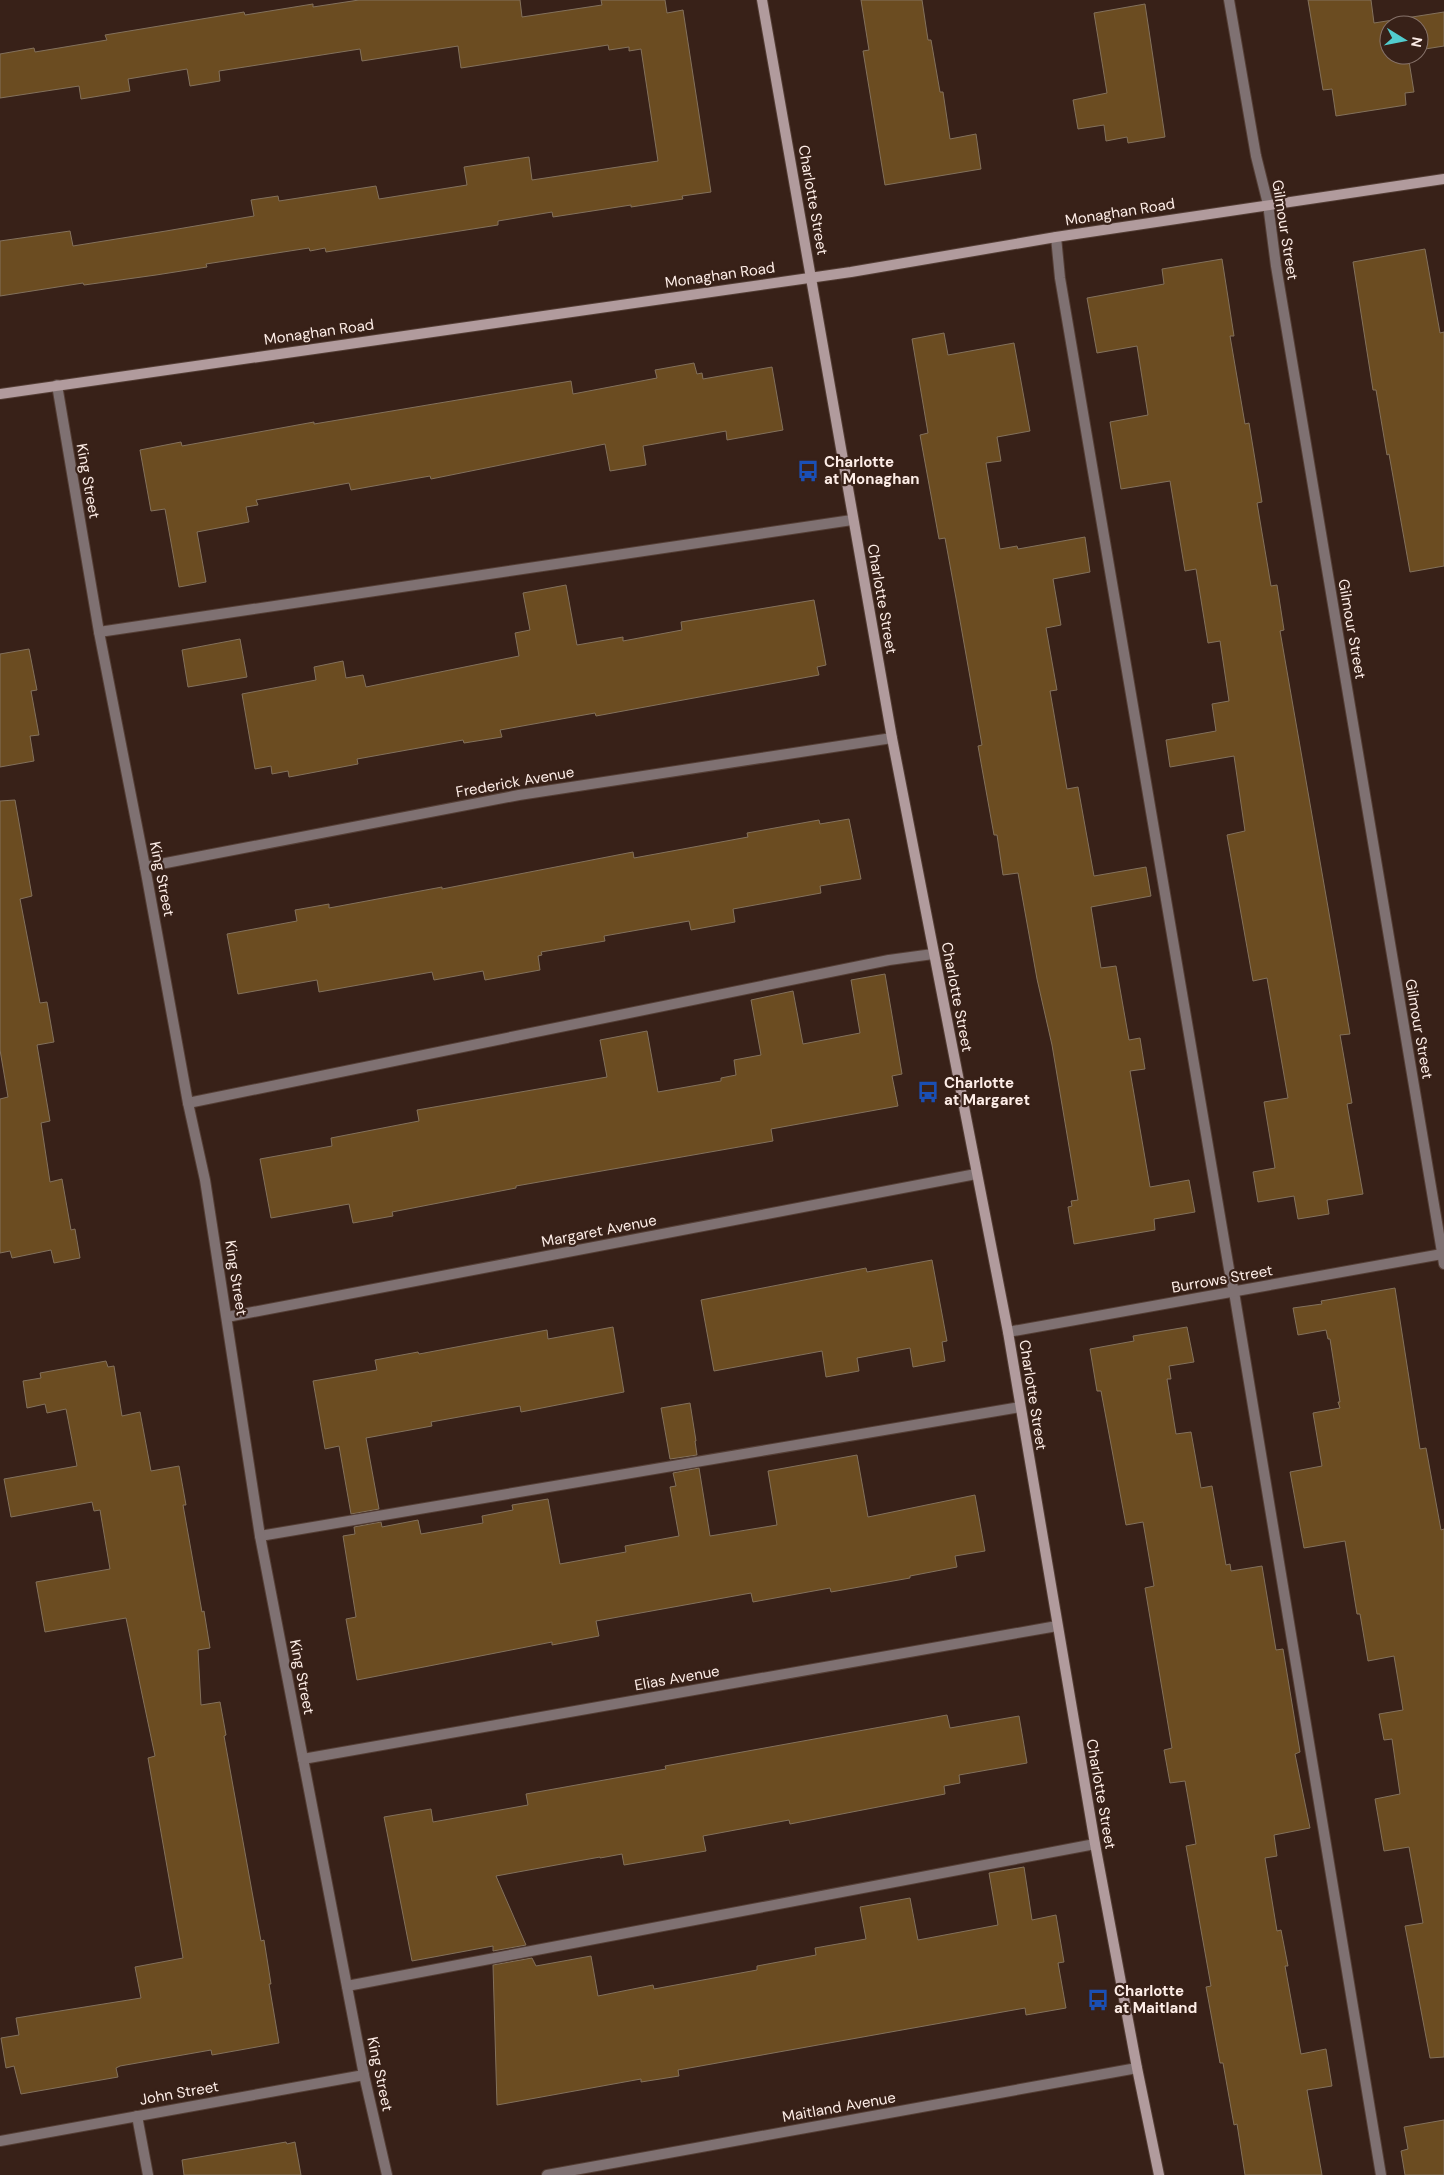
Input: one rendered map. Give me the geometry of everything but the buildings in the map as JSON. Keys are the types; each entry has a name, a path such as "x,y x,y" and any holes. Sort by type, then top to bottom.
{"main road":[{"name":"Charlotte Street","path":"762,0 852,520 933,954 1008,1332 1095,1844 1159,2175"},
{"name":"Monaghan Road","path":"0,394 811,277 1268,204 1444,179"}],"street":[{"name":"Gilmour Street","path":"1229,0 1256,156 1268,204 1277,276 1443,1259"},
{"path":"1056,237 1080,396 1225,1250 1234,1292 1381,2175"},
{"name":"King Street","path":"57,385 99,632 145,866 188,1103 205,1180 260,1536 364,2075 387,2175"},
{"path":"99,632 852,520"},
{"name":"Frederick Avenue","path":"145,866 520,796 892,738"},
{"path":"188,1103 889,960 933,954"},
{"name":"Margaret Avenue","path":"227,1317 976,1174"},
{"name":"Burrows Street","path":"1008,1332 1234,1292 1443,1259"},
{"path":"260,1536 1020,1407"},
{"name":"Elias Avenue","path":"303,1759 1057,1626"},
{"path":"347,1986 1095,1844"},
{"name":"Maitland Avenue","path":"547,2175 1137,2068"},
{"name":"John Street","path":"0,2141 364,2075"},
{"path":"137,2116 148,2175"}],"place":[{"name":"Charlotte at Monaghan","path":"808,471"},
{"name":"Charlotte at Margaret","path":"928,1092"},
{"name":"Charlotte at Maitland","path":"1098,2000"}]}
